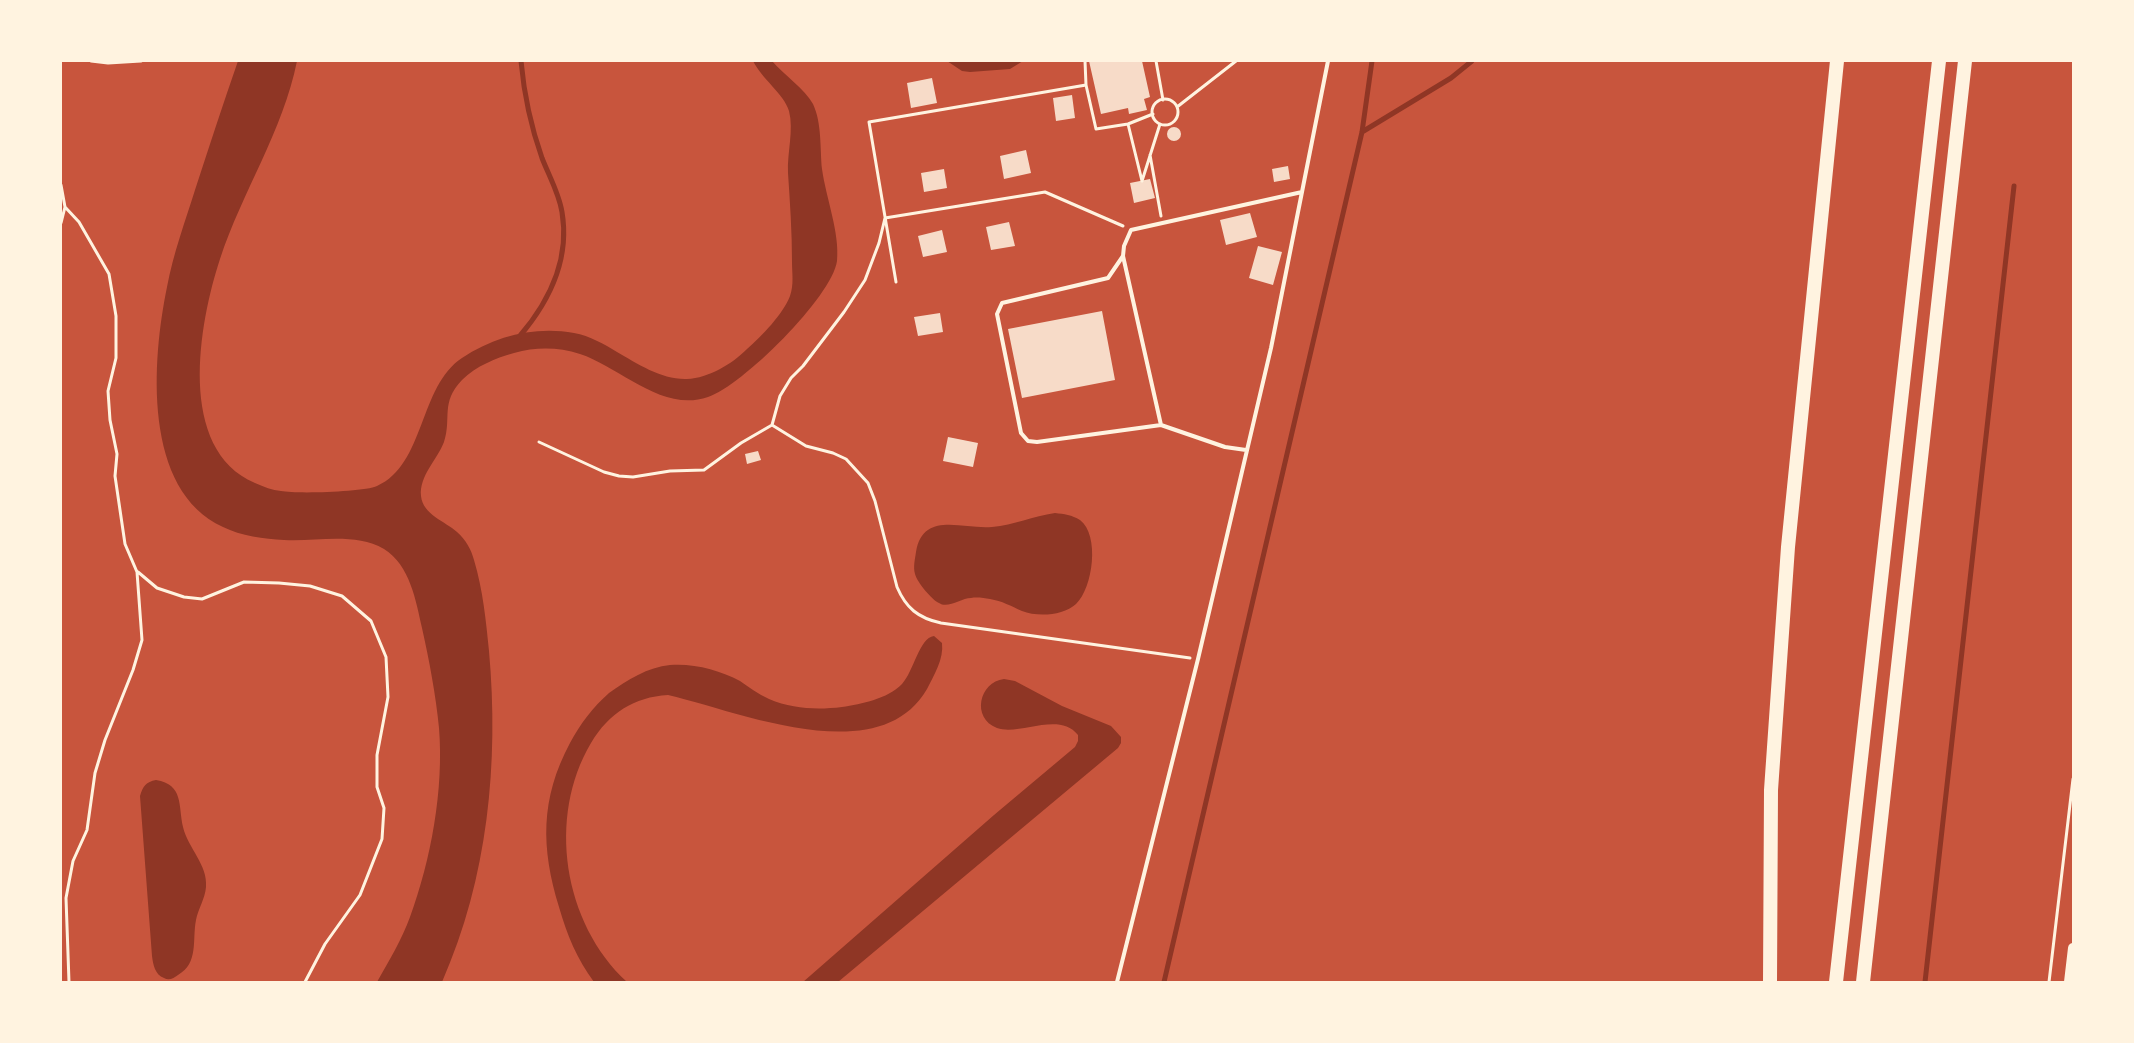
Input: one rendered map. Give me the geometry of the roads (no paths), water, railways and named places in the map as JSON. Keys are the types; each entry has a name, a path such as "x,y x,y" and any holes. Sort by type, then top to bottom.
{"highway":[{"path":"1770,982 1771,790 1788,548 1837,61"},
{"path":"1836,982 1939,61"},
{"path":"1863,982 1965,61"}],"main road":[{"path":"2069,982 2073,948"}],"lane":[{"path":"1117,982 1198,659 1271,348 1328,61"},
{"path":"1161,425 1124,256 1124,246 1131,230 1162,221 1302,192"},
{"path":"1124,256 1108,278 1002,303 997,309 996,314 1021,433 1028,441 1037,442 1161,425 1225,447 1246,450"}],"waterway":[{"path":"519,337 540,309 555,279 560,263 564,229 559,198 542,158 531,122 521,61"},
{"path":"1164,982 1362,132 1372,61"},
{"path":"1362,132 1451,78 1472,61"},
{"path":"1925,982 2014,186"}]}
